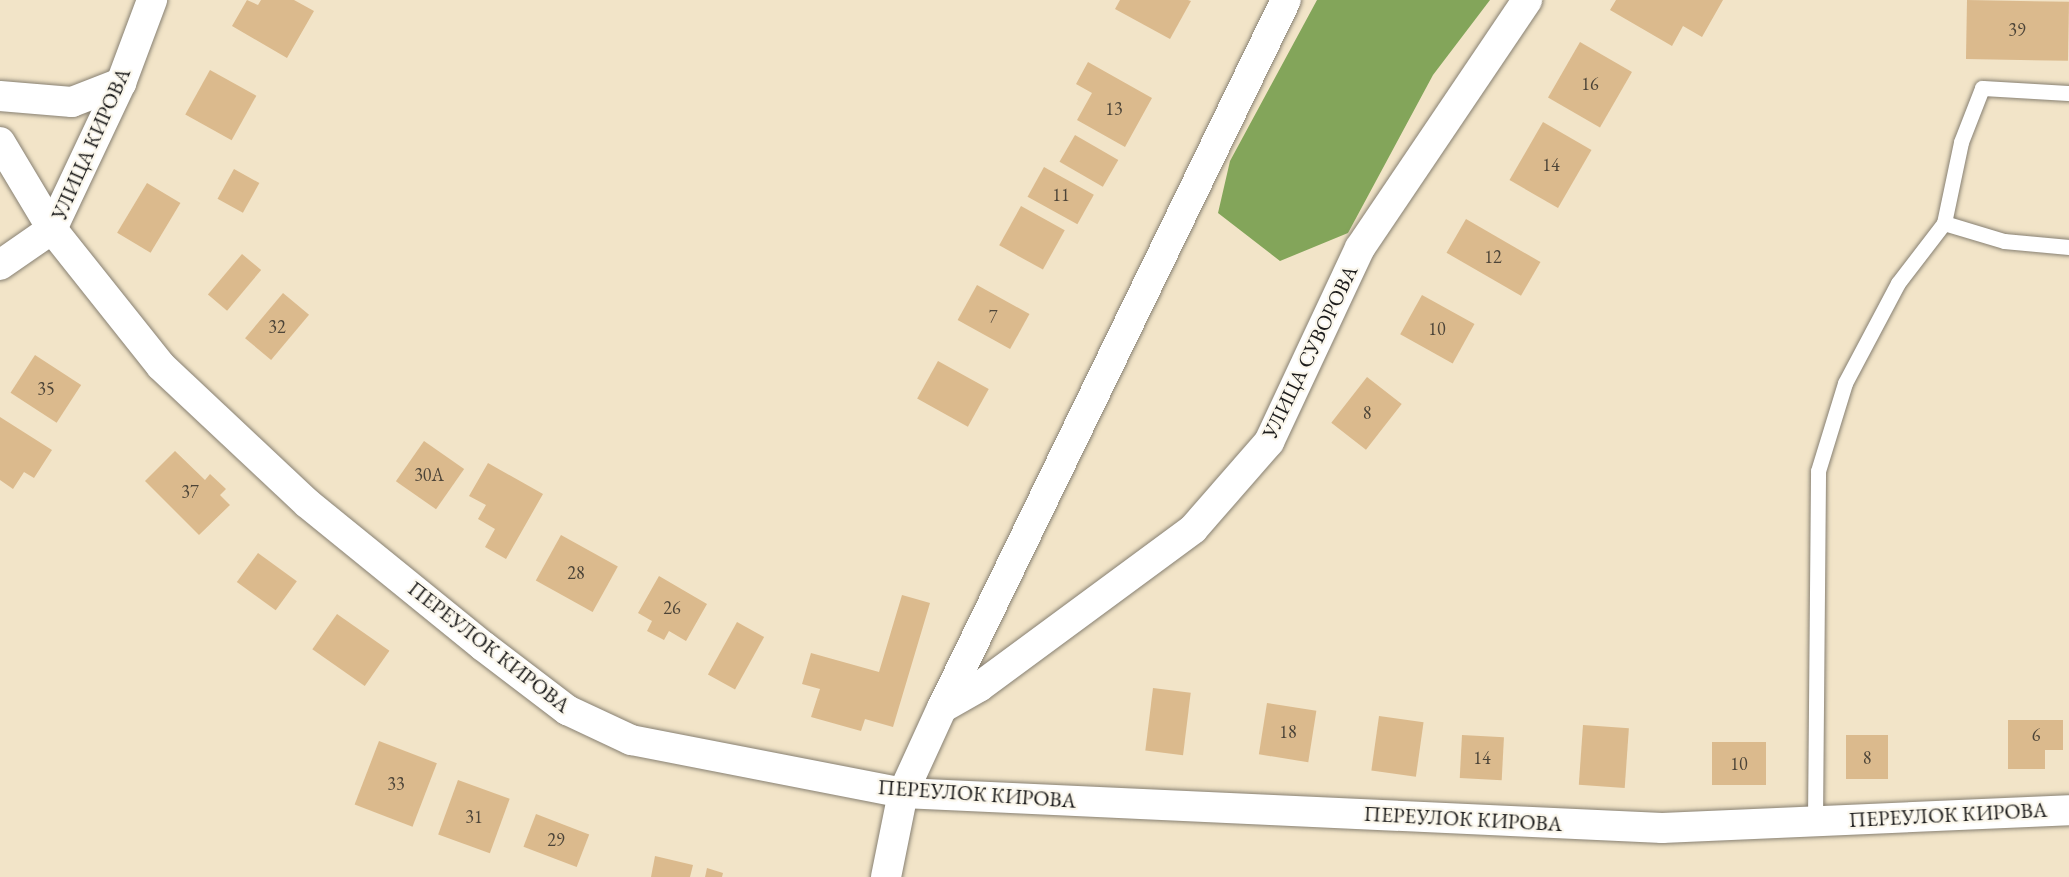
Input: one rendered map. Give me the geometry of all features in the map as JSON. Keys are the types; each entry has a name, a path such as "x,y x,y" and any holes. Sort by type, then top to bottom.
{"street":[{"name":"УЛИЦА КИРОВА","path":"0,265 52,229 121,83 152,0"},
{"path":"886,877 903,793 942,708 1286,0"},
{"name":"УЛИЦА СУВОРОВА","path":"942,708 979,687 1193,529 1269,442 1360,248 1527,0"},
{"path":"0,96 72,102 121,83"},
{"name":"ПЕРЕУЛОК КИРОВА","path":"0,142 52,229 161,366 307,503 567,710 631,740 903,793 1662,828 2069,810"}],"lane":[{"path":"1815,821 1818,471 1845,383 1898,283 1944,224 1961,142 1982,88 2069,93"},
{"path":"1944,224 2004,241 2069,246"}],"green space":[{"path":"1317,0 1490,0 1433,75 1348,233 1280,261 1218,213 1230,161"}],"building":[{"path":"247,0 258,5 261,0 294,0 314,11 287,58 232,26"},
{"path":"1120,0 1191,1 1170,39 1115,9"},
{"path":"1616,0 1723,0 1702,37 1683,26 1672,46 1610,10"},
{"path":"1967,0 2069,2 2068,61 1966,59"},
{"path":"1580,42 1632,72 1600,127 1548,97"},
{"path":"1088,62 1152,98 1125,147 1077,120 1092,93 1076,84"},
{"path":"210,70 256,96 232,140 185,115"},
{"path":"1543,122 1591,150 1558,208 1510,180"},
{"path":"1075,135 1118,160 1103,187 1060,162"},
{"path":"1044,167 1094,195 1077,224 1028,197"},
{"path":"234,169 259,183 243,213 218,199"},
{"path":"147,183 180,203 151,253 117,233"},
{"path":"1021,206 1065,230 1043,270 999,245"},
{"path":"1466,219 1540,262 1521,296 1446,253"},
{"path":"242,254 261,270 227,311 208,295"},
{"path":"977,285 1029,314 1010,349 958,320"},
{"path":"283,293 309,315 271,360 245,338"},
{"path":"1422,295 1474,324 1453,363 1400,334"},
{"path":"35,355 81,385 57,423 10,393"},
{"path":"938,361 989,389 968,427 917,399"},
{"path":"1367,377 1402,404 1366,450 1331,423"},
{"path":"0,417 52,450 34,478 24,472 13,489 0,480"},
{"path":"424,441 464,469 436,509 396,481"},
{"path":"175,451 205,480 210,474 226,489 220,495 230,505 199,535 145,481"},
{"path":"488,463 543,494 506,559 485,547 495,529 478,519 486,505 469,496"},
{"path":"561,535 618,567 593,612 536,580"},
{"path":"258,553 297,581 276,610 237,582"},
{"path":"659,576 707,604 686,641 669,631 664,640 647,631 652,621 638,613"},
{"path":"902,595 930,603 893,727 865,719 861,731 811,717 820,689 802,684 811,653 879,672"},
{"path":"337,614 389,651 365,686 312,649"},
{"path":"737,622 764,637 735,690 708,674"},
{"path":"1153,688 1191,693 1183,755 1145,751"},
{"path":"1267,703 1316,711 1308,762 1259,754"},
{"path":"1379,716 1424,722 1416,777 1371,770"},
{"path":"2008,720 2063,720 2063,750 2045,750 2045,769 2008,769"},
{"path":"1583,725 1629,728 1625,788 1579,785"},
{"path":"1462,735 1504,737 1502,780 1460,778"},
{"path":"1846,735 1888,735 1888,779 1846,779"},
{"path":"379,741 437,763 413,827 355,804"},
{"path":"1712,742 1766,742 1766,785 1712,785"},
{"path":"458,780 510,799 490,853 438,835"},
{"path":"536,814 589,834 577,867 523,847"},
{"path":"655,856 693,865 690,877 651,877"},
{"path":"707,868 723,873 722,877 705,877"}]}
